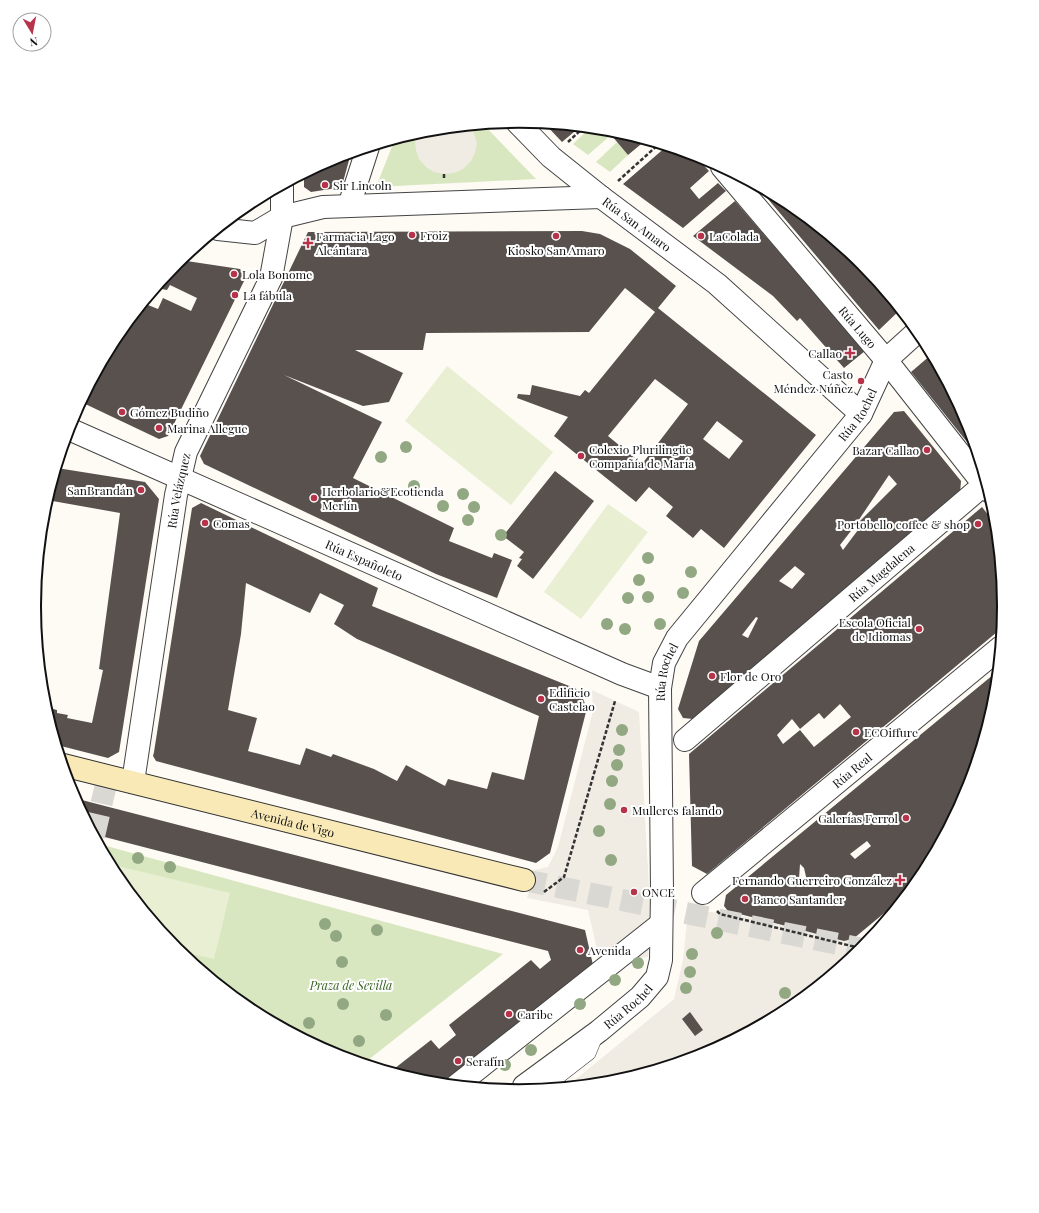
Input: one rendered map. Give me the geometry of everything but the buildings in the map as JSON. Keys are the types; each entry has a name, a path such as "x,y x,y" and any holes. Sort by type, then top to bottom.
{"main road":[{"name":"Avenida de Vigo","path":"68,766 524,880"}],"street":[{"path":"523,128 551,157 601,197"},
{"path":"349,206 366,153"},
{"name":"Rúa Lugo","path":"730,177 886,360 980,478"},
{"name":"Rúa Velázquez","path":"134,782 180,478 186,452 270,278 282,217 282,191"},
{"name":"Rúa San Amaro","path":"225,230 255,233 282,217 323,207 601,197 717,284 861,414"},
{"path":"886,360 913,335"},
{"name":"Rúa Rochel","path":"538,1084 640,997 657,977 661,960 660,688 664,663 677,638 861,414 886,360"},
{"name":"Rúa Españoleto","path":"74,431 622,674 660,688"},
{"name":"Rúa Magdalena","path":"685,740 983,489"},
{"name":"Rúa Real","path":"703,893 996,651"},
{"path":"462,1081 661,924"}],"path":[{"path":"601,197 655,148"},
{"path":"703,893 720,914 856,947"}],"green space":[{"path":"488,129 536,179 376,187 393,145 426,137"},
{"path":"585,133 609,136 588,155 573,144"},
{"path":"617,142 628,155 610,172 596,162"},
{"path":"447,366 553,452 511,505 405,421"},
{"path":"608,504 648,532 581,619 544,592"},
{"name":"Praza de Sevilla","path":"105,846 503,954 368,1060 336,1049 308,1036 280,1021 228,986 181,945 160,922 140,898"},
{"path":"118,866 230,893 214,959 190,953 181,945 140,898"}],"shaded area":[{"path":"473,130 477,142 475,153 471,161 463,169 454,173 444,174 434,172 426,167 419,159 415,139 426,137"},
{"path":"592,690 639,712 651,922 648,957 600,963 588,910 527,898 535,870 548,867 558,847 593,711"},
{"path":"688,910 734,914 844,941 861,942 811,986 759,1021 731,1036 703,1049 643,1069 613,1076 572,1082 674,999 683,960"}],"tunnel":[{"path":"96,829 108,776"},
{"path":"524,880 855,947"}],"place":[{"name":"Sir Lincoln","path":"325,185"},
{"name":"Froiz","path":"412,235"},
{"name":"Kiosko San Amaro","path":"556,236"},
{"name":"LaColada","path":"701,236"},
{"name":"Farmacia Lago Alcántara","path":"308,243"},
{"name":"Lola Bonome","path":"234,274"},
{"name":"La fábula","path":"235,295"},
{"name":"Callao","path":"850,353"},
{"name":"Casto Méndez Núñez","path":"861,381"},
{"name":"Gómez Budiño","path":"122,412"},
{"name":"Marina Allegue","path":"159,428"},
{"name":"Bazar Callao","path":"927,450"},
{"name":"Colexio Plurilingüe Compañía de María","path":"581,456"},
{"name":"SanBrandán","path":"141,490"},
{"name":"Herbolario&Ecotienda Merlín","path":"314,498"},
{"name":"Comas","path":"205,523"},
{"name":"Portobello coffee & shop","path":"978,524"},
{"name":"Escola Oficial de Idiomas","path":"919,629"},
{"name":"Flor de Oro","path":"712,676"},
{"name":"Edificio Castelao","path":"541,699"},
{"name":"ECOiffure","path":"856,732"},
{"name":"Mulleres falando","path":"624,810"},
{"name":"Galerías Ferrol","path":"906,818"},
{"name":"Fernando Guerreiro González","path":"900,880"},
{"name":"ONCE","path":"634,892"},
{"name":"Banco Santander","path":"745,899"},
{"name":"Avenida","path":"580,950"},
{"name":"Caribe","path":"509,1014"},
{"name":"Serafín","path":"458,1061"}]}
